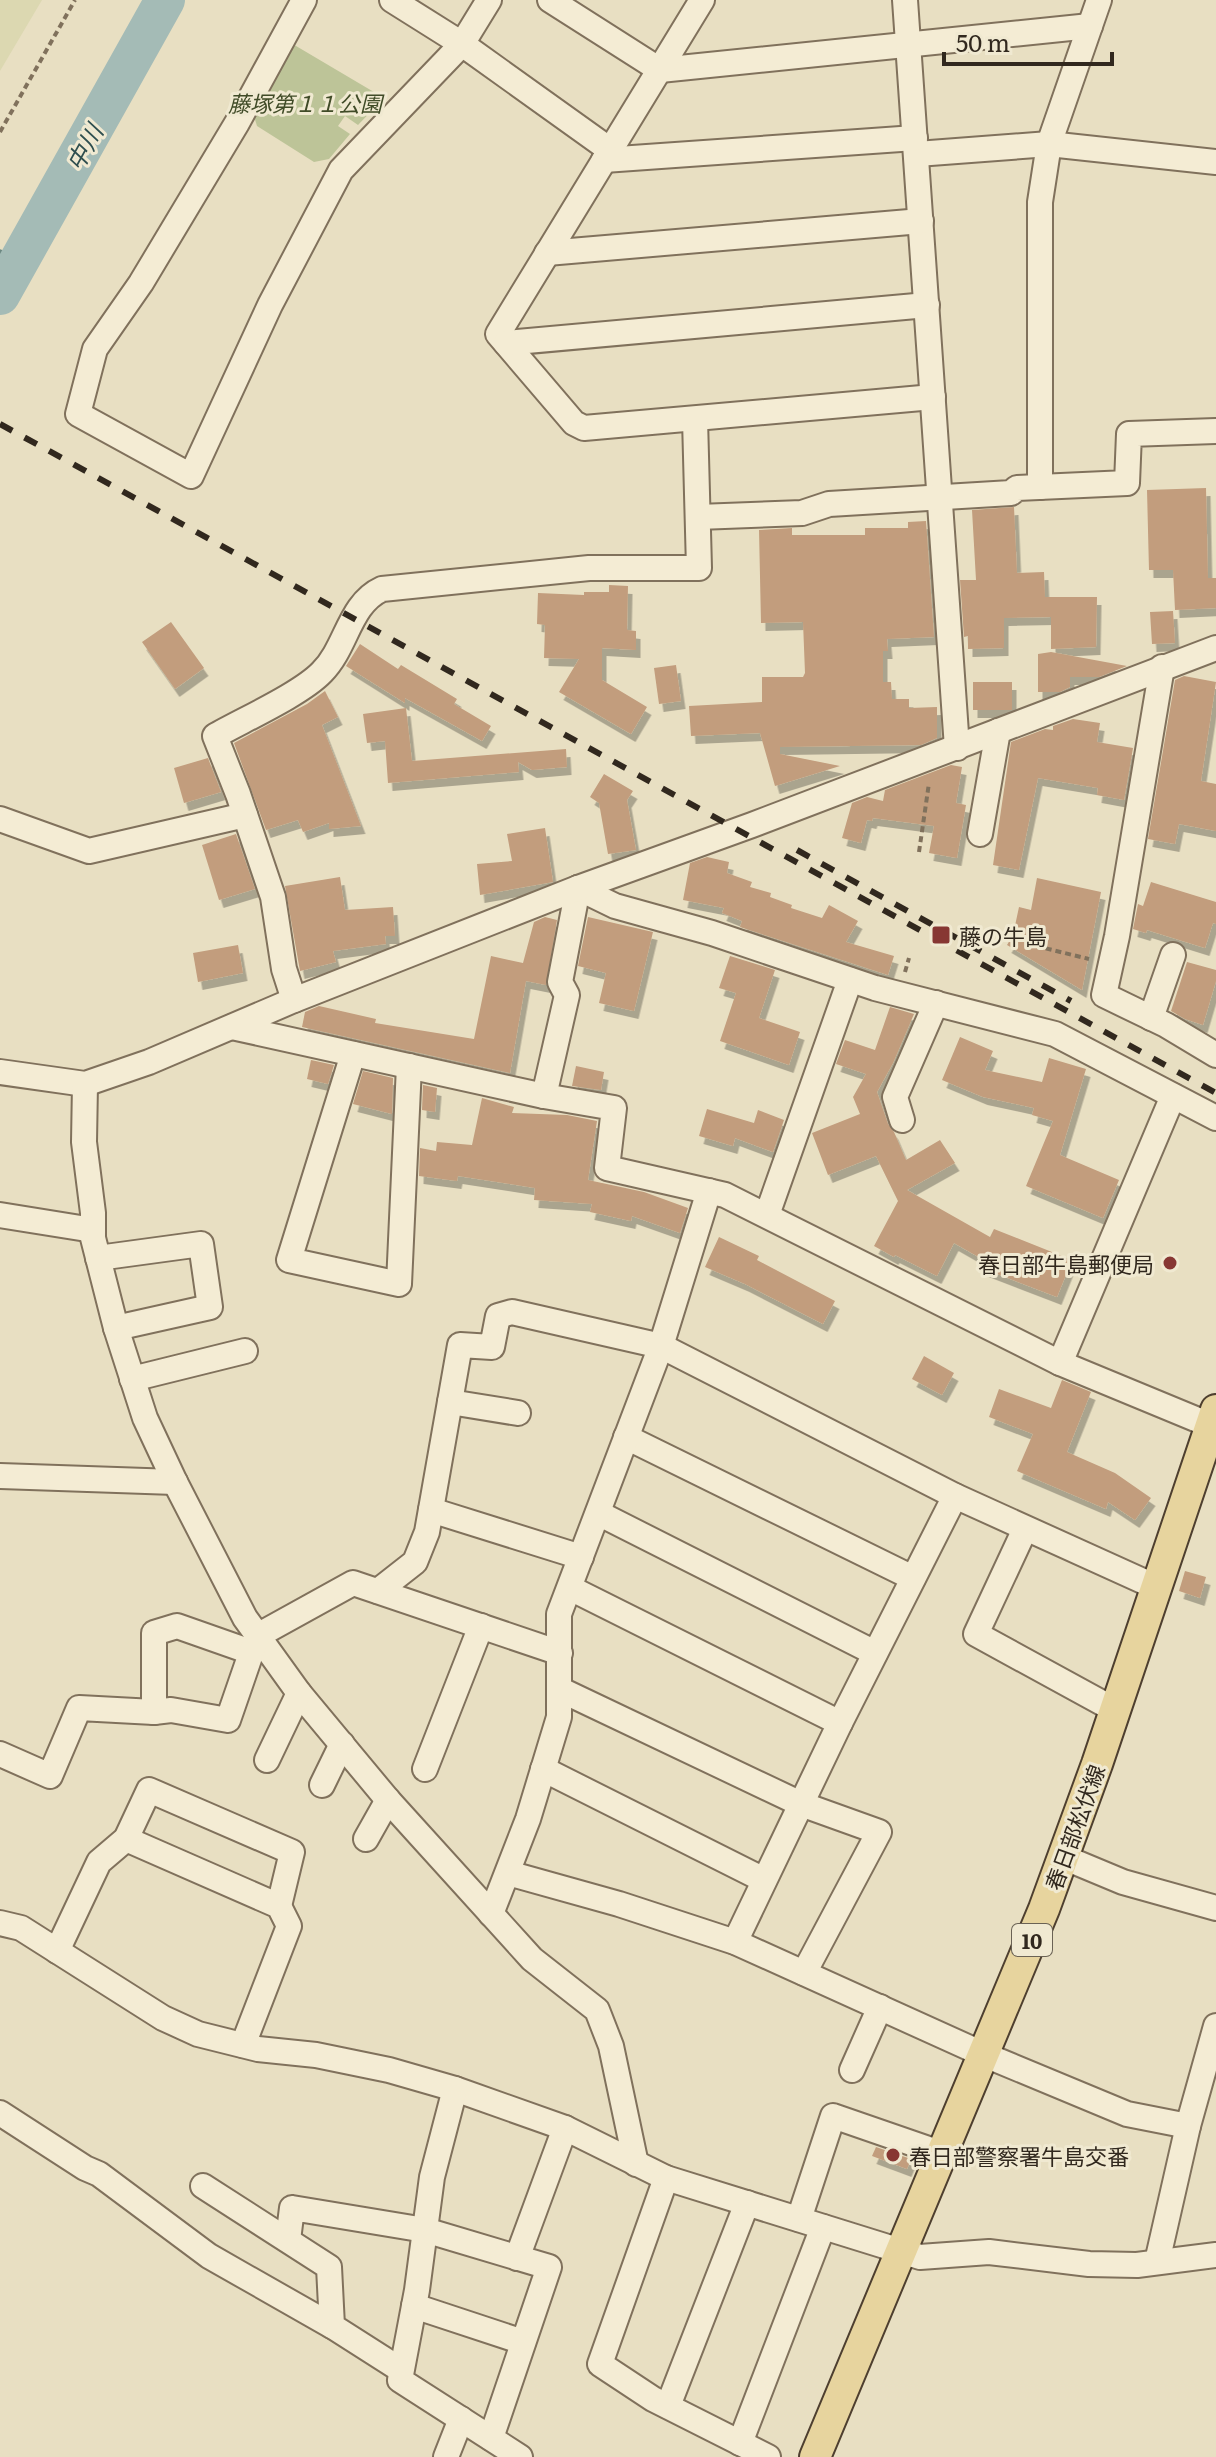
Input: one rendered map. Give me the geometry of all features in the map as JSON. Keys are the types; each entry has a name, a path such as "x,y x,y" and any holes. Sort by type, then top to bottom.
{"main road":[{"name":"春日部松伏線","path":"815,2457 985,2055 1063,1857 1213,1418"}],"street":[{"path":"304,0 237,123 141,283 95,349 78,414 191,476 270,305 341,170 462,44 489,0"},
{"path":"392,0 462,44 607,155 1049,144 1216,162"},
{"path":"550,0 586,10 660,70 1090,26"},
{"path":"702,0 498,334 574,423 584,428 933,397"},
{"path":"905,0 957,748"},
{"path":"1040,487 1040,202 1049,144 1099,0"},
{"path":"547,253 921,221"},
{"path":"506,343 927,305"},
{"path":"294,1000 284,969 273,897 215,736 314,680 332,659 361,603 370,594 382,589 589,568 699,568 695,419"},
{"path":"698,517 802,513 829,504 1011,493 1017,488 1127,483 1129,434 1216,431"},
{"path":"0,1072 85,1084 149,1062 294,1000 578,888 957,748 1216,648"},
{"path":"1162,667 1117,936 1104,995 1216,1055"},
{"path":"980,834 998,731"},
{"path":"0,819 89,851 245,815"},
{"path":"578,888 615,906 712,933 850,980 1055,1034 1216,1118"},
{"path":"544,1096 567,995 560,982 578,888"},
{"path":"1151,1018 1173,955"},
{"path":"767,1215 850,980"},
{"path":"902,1120 895,1097 936,1003"},
{"path":"232,1027 544,1096 614,1108 607,1168 725,1195 1060,1363 1213,1418"},
{"path":"353,1054 289,1260 399,1284 409,1066"},
{"path":"85,1084 84,1142 93,1230 116,1328 145,1418 245,1618 254,1644 388,1800 532,1959 597,2010 611,2046 636,2164"},
{"path":"1060,1363 1173,1096"},
{"path":"491,1914 508,1873 559,1717 559,1614 661,1346 709,1191"},
{"path":"0,1215 93,1230"},
{"path":"98,1258 201,1244 210,1307 116,1328"},
{"path":"378,1591 415,1562 427,1532 460,1345 492,1347 498,1316 512,1312 661,1346 955,1496 1156,1587"},
{"path":"132,1379 245,1351"},
{"path":"450,1402 518,1413"},
{"path":"626,1437 913,1578"},
{"path":"0,1476 175,1482"},
{"path":"735,1942 840,1723 955,1496"},
{"path":"431,1510 581,1557"},
{"path":"598,1513 875,1653"},
{"path":"1025,1529 976,1634 1115,1710"},
{"path":"0,1754 50,1776 79,1708 171,1710 228,1720 254,1644 353,1583 560,1653"},
{"path":"570,1588 840,1723"},
{"path":"154,1712 154,1633 177,1626 254,1644"},
{"path":"425,1769 481,1626"},
{"path":"559,1689 801,1804 879,1832 804,1973"},
{"path":"267,1760 299,1693"},
{"path":"322,1785 342,1744"},
{"path":"543,1769 764,1880"},
{"path":"57,1951 99,1862 126,1839 149,1790 292,1852 279,1906"},
{"path":"366,1839 388,1800"},
{"path":"126,1839 279,1906 289,1926 243,2045"},
{"path":"1063,1857 1123,1882 1216,1908"},
{"path":"508,1873 619,1904 735,1942 985,2055 1127,2114 1188,2126"},
{"path":"0,1923 21,1928 163,2018 198,2034 243,2045 316,2055 389,2070 455,2089 565,2128 666,2178 920,2257 989,2252 1089,2264 1157,2262 1216,2255"},
{"path":"852,2070 880,2007"},
{"path":"1157,2262 1188,2126 1216,2026"},
{"path":"455,2089 432,2177 400,2380 520,2457"},
{"path":"0,2113 99,2174 209,2256 332,2326 401,2370"},
{"path":"799,2219 833,2116 943,2154"},
{"path":"517,2258 565,2128"},
{"path":"666,2178 600,2364 668,2406 768,2457"},
{"path":"203,2186 329,2267 332,2326"},
{"path":"668,2406 747,2203"},
{"path":"288,2240 292,2208 425,2230 549,2267 491,2438"},
{"path":"740,2443 823,2227"},
{"path":"414,2306 523,2342"},
{"path":"446,2457 461,2419"}],"path":[{"path":"0,132 75,0"},
{"path":"919,852 933,757"},
{"path":"1036,946 1087,959"}],"shaded area":[{"path":"0,0 42,0 0,71"}],"green space":[{"name":"藤塚第１１公園","path":"291,43 384,98 358,125 345,116 338,126 350,134 329,159 314,162 257,126 253,113"}],"building":[{"path":"1206,488 1208,578 1216,578 1216,608 1175,610 1173,570 1149,570 1147,490"},
{"path":"1014,507 1017,573 1044,572 1045,597 1097,597 1096,647 1051,649 1051,617 1004,618 1004,648 968,649 968,636 964,637 960,580 976,580 972,510"},
{"path":"926,521 934,637 887,639 888,651 883,651 883,682 891,682 892,699 909,699 909,708 937,707 937,738 921,745 780,747 780,754 840,766 775,786 760,733 691,736 689,706 762,702 762,677 803,677 805,673 803,622 761,623 759,530 792,528 792,535 865,535 865,528 908,528 908,522"},
{"path":"609,585 628,586 627,630 636,631 636,650 602,648 602,680 647,707 631,734 559,692 579,659 544,658 545,625 537,624 538,593 584,595 584,592 609,592"},
{"path":"1173,611 1175,643 1152,644 1150,612"},
{"path":"171,622 204,668 175,689 142,642"},
{"path":"360,644 398,669 401,665 457,699 454,704 491,726 482,741 405,698 405,703 346,666"},
{"path":"1051,652 1127,666 1099,677 1070,677 1070,687 1060,692 1038,692 1038,654"},
{"path":"676,665 681,701 659,704 654,668"},
{"path":"1184,676 1216,682 1201,781 1216,784 1216,831 1179,824 1175,844 1148,839 1175,680"},
{"path":"973,682 1012,682 1012,710 973,710"},
{"path":"325,691 338,717 322,725 361,826 329,829 329,823 303,832 298,820 266,830 234,743"},
{"path":"406,708 412,761 566,749 567,767 532,770 518,762 519,772 388,783 385,741 367,743 363,714"},
{"path":"1073,719 1100,723 1097,742 1133,748 1124,800 1097,795 1098,788 1038,778 1019,870 993,865 1011,742 1045,729 1053,730 1053,726"},
{"path":"208,758 221,792 184,803 174,768"},
{"path":"951,765 962,767 956,803 966,805 957,858 929,853 934,826 873,818 872,821 867,820 861,843 842,838 852,803 867,797 883,801 885,790"},
{"path":"604,774 633,791 627,800 636,850 608,854 599,803 590,797"},
{"path":"545,828 553,882 480,895 477,864 512,861 507,834"},
{"path":"236,834 255,889 219,900 202,845"},
{"path":"707,857 729,862 727,873 752,882 750,887 771,893 770,897 792,905 791,908 822,918 829,905 858,921 846,942 894,956 888,975 740,927 742,921 722,913 724,908 683,900 690,863"},
{"path":"340,877 345,910 393,907 395,936 385,936 386,944 333,951 336,962 300,971 285,886"},
{"path":"1037,878 1101,892 1082,990 1007,945 1013,935 1019,907 1031,910"},
{"path":"1151,882 1216,902 1216,924 1213,923 1205,948 1147,930 1146,933 1133,929 1138,904 1143,906"},
{"path":"545,917 557,920 546,985 526,981 510,1073 302,1027 305,1012 319,1006 376,1019 375,1023 474,1039 491,956 523,963 534,922"},
{"path":"588,917 653,932 634,1011 599,1003 606,973 578,966"},
{"path":"238,945 243,973 198,982 193,953"},
{"path":"730,956 775,970 759,1018 800,1032 789,1065 720,1041 736,993 719,988"},
{"path":"1187,962 1216,970 1216,981 1203,1025 1171,1011"},
{"path":"890,1007 914,1014 877,1092 888,1124 906,1160 940,1140 955,1163 907,1190 990,1237 994,1229 1072,1260 1057,1297 979,1267 982,1259 954,1243 937,1276 894,1257 874,1246 898,1201 876,1156 828,1175 812,1133 860,1114 853,1097 866,1074 836,1064 845,1040 875,1050"},
{"path":"960,1037 993,1051 985,1070 1042,1082 1049,1058 1086,1069 1060,1155 1119,1180 1103,1218 1026,1186 1053,1121 1032,1115 1034,1108 983,1097 942,1080"},
{"path":"311,1060 334,1065 328,1084 307,1079"},
{"path":"576,1066 604,1072 601,1090 572,1086"},
{"path":"363,1071 393,1078 392,1114 353,1104"},
{"path":"423,1085 437,1088 435,1112 422,1110"},
{"path":"482,1098 514,1107 512,1113 567,1115 597,1121 588,1180 644,1192 688,1208 680,1233 632,1216 631,1221 590,1212 592,1204 534,1200 535,1188 458,1176 457,1181 419,1176 420,1148 436,1151 437,1142 472,1145"},
{"path":"707,1109 754,1123 758,1110 784,1120 773,1152 735,1138 733,1146 699,1136"},
{"path":"719,1237 759,1256 757,1260 835,1301 823,1324 705,1267"},
{"path":"924,1356 954,1373 942,1395 912,1379"},
{"path":"1062,1380 1091,1392 1067,1452 1115,1473 1151,1498 1135,1520 1108,1502 1106,1509 1017,1471 1033,1434 989,1417 999,1389 1051,1408"},
{"path":"1185,1571 1206,1577 1200,1598 1179,1591"},
{"path":"876,2147 911,2159 907,2169 872,2156"}],"waterway":[{"name":"中川","path":"0,295 165,0"},
{"path":"0,253 18,262"}],"railway":[{"path":"0,424 1216,1093"},
{"path":"797,850 1071,1001"}],"place":[{"name":"藤の牛島","path":"941,935"},
{"name":"春日部牛島郵便局","path":"1170,1263"},
{"name":"春日部警察署牛島交番","path":"893,2155"}]}
